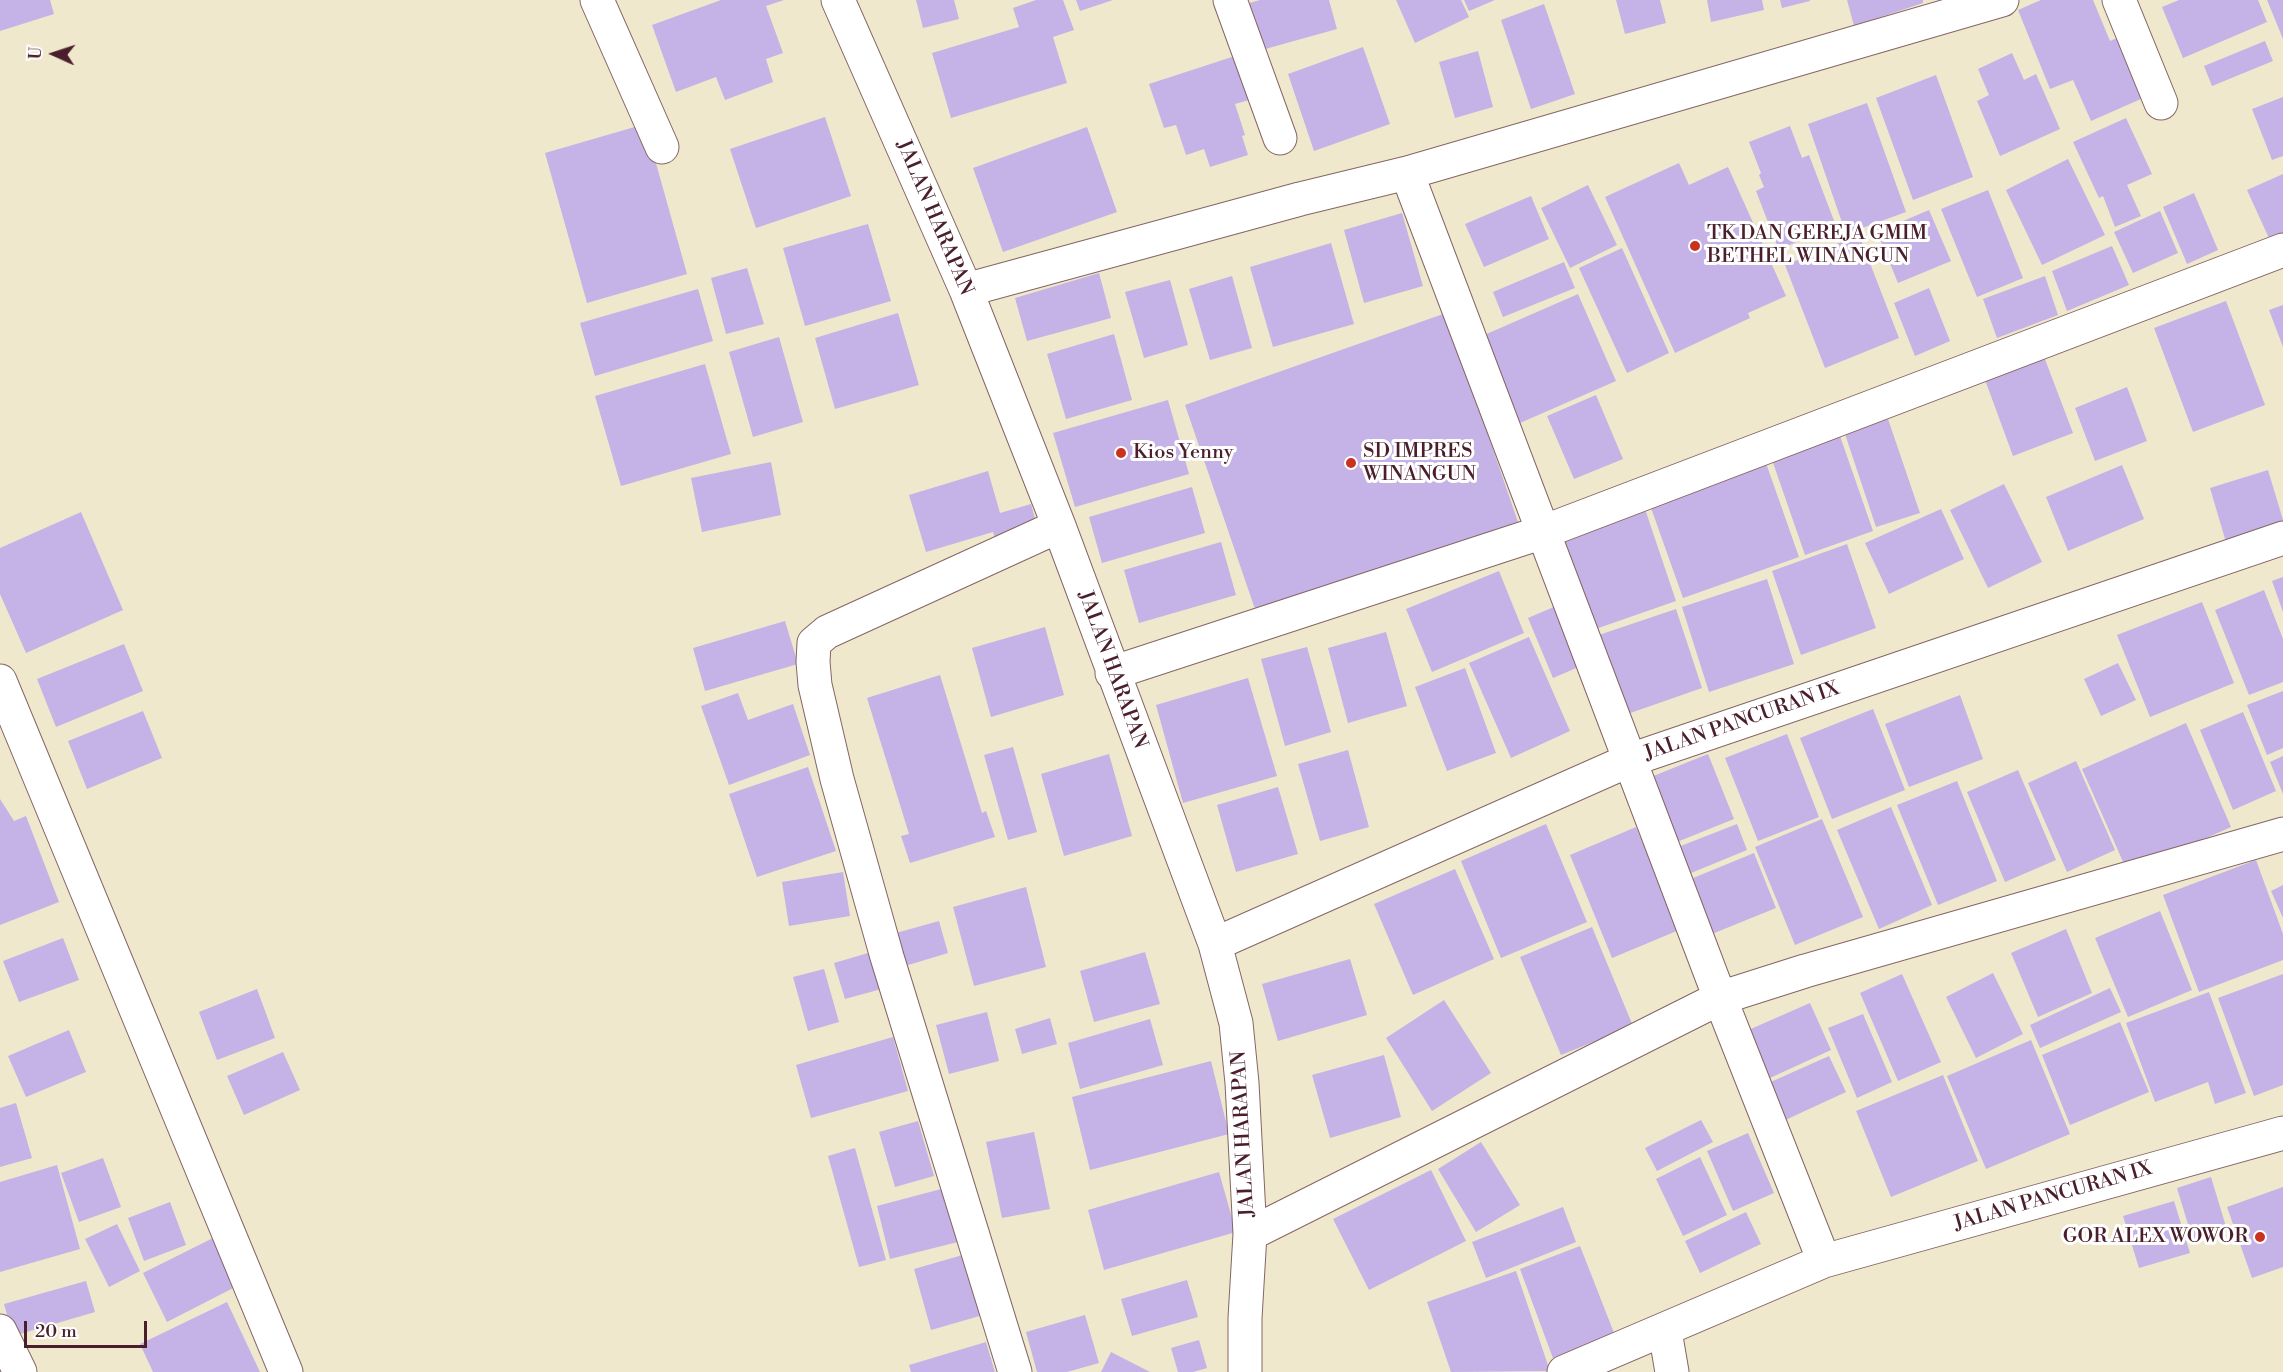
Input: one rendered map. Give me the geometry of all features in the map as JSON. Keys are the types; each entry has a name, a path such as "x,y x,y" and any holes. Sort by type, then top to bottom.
{"street":[{"path":"597,0 662,147"},
{"name":"JALAN HARAPAN","path":"838,0 966,290 1059,526 1112,674 1215,944 1236,1023 1240,1050 1250,1234 1245,1318 1245,1372"},
{"path":"1230,0 1280,138"},
{"path":"966,290 1407,172 2001,0"},
{"path":"2119,0 2162,103"},
{"path":"1407,172 1720,998 1824,1261"},
{"path":"1112,674 1543,532 2283,250"},
{"path":"1015,1372 887,957 840,790 815,685 813,648 819,638 827,632 1059,526"},
{"name":"JALAN PANCURAN IX","path":"1215,944 1630,760 2283,538"},
{"path":"0,681 286,1372"},
{"path":"1250,1234 1720,998 1805,971 2283,834"},
{"name":"JALAN PANCURAN IX","path":"1564,1372 1665,1331 1824,1261 2283,1133"},
{"path":"0,1331 20,1372"},
{"path":"1665,1331 1672,1372"}],"building":[{"path":"0,0 50,0 54,14 0,31"},
{"path":"721,0 784,0 766,6 783,53 766,59 773,82 725,100 716,77 676,92 652,25"},
{"path":"916,0 954,0 959,19 923,28"},
{"path":"1036,0 1063,0 1074,30 1053,37 1067,83 951,118 932,53 1019,27 1013,8"},
{"path":"1076,0 1113,0 1080,11"},
{"path":"1260,0 1329,0 1337,29 1251,53 1239,6"},
{"path":"1396,0 1461,0 1469,17 1415,43"},
{"path":"1464,0 1495,0 1469,11"},
{"path":"1616,0 1660,0 1666,23 1625,34"},
{"path":"1707,0 1762,0 1764,10 1711,22"},
{"path":"1780,0 1810,0 1810,1 1782,8"},
{"path":"1847,0 1923,0 1923,3 1854,26"},
{"path":"2041,0 2093,0 2110,41 2124,35 2150,95 2091,121 2073,80 2050,89 2018,10"},
{"path":"2179,0 2258,0 2267,22 2183,58 2162,7"},
{"path":"2267,0 2283,0 2283,39"},
{"path":"1544,4 1575,94 1531,109 1501,20"},
{"path":"2265,41 2273,61 2212,86 2204,66"},
{"path":"1363,47 1390,124 1314,151 1288,74"},
{"path":"1478,51 1493,107 1455,118 1439,62"},
{"path":"2012,53 2024,80 2036,74 2060,129 2000,156 1977,101 1989,95 1978,69"},
{"path":"1235,56 1249,100 1235,104 1245,135 1242,136 1248,155 1210,167 1204,149 1186,155 1176,125 1164,128 1149,84"},
{"path":"1936,75 1973,177 1913,200 1876,98"},
{"path":"2283,97 2283,156 2272,160 2252,109"},
{"path":"1867,103 1906,212 1846,234 1808,124"},
{"path":"825,117 851,196 756,228 730,149"},
{"path":"2126,118 2152,174 2127,185 2141,216 2115,227 2103,196 2099,198 2073,142"},
{"path":"645,124 687,274 587,303 545,153"},
{"path":"1790,126 1802,158 1809,155 1836,226 1778,248 1756,191 1764,187 1749,142"},
{"path":"1087,127 1117,212 1003,252 973,168"},
{"path":"2068,159 2105,235 2042,265 2006,190"},
{"name":"TK DAN GEREJA GMIM BETHEL WINANGUN","path":"1679,163 1689,185 1728,167 1786,296 1748,313 1750,318 1675,353 1605,197"},
{"path":"2283,174 2283,243 2273,247 2247,190"},
{"path":"1588,185 1617,245 1570,268 1541,208"},
{"path":"1988,190 2023,278 1977,297 1941,209"},
{"path":"2194,193 2218,250 2187,264 2163,207"},
{"path":"1531,196 1549,239 1484,267 1465,224"},
{"path":"1929,210 1951,261 1898,283 1877,232"},
{"path":"2160,211 2178,253 2133,273 2114,232"},
{"path":"1402,213 1423,286 1364,303 1344,230"},
{"path":"868,224 891,301 805,326 783,248"},
{"path":"1859,235 1899,338 1825,368 1785,265"},
{"path":"1331,243 1354,324 1273,347 1250,267"},
{"path":"2112,246 2129,285 2067,311 2052,271"},
{"path":"1622,248 1669,353 1627,373 1579,268"},
{"path":"1564,262 1575,288 1503,317 1493,292"},
{"path":"747,268 764,324 726,334 711,278"},
{"path":"1099,273 1111,318 1027,341 1015,298"},
{"path":"1232,276 1252,348 1210,360 1189,289"},
{"path":"2045,276 2058,315 1997,338 1983,299"},
{"path":"1170,280 1188,345 1144,358 1125,292"},
{"path":"1929,288 1950,341 1915,356 1894,303"},
{"path":"698,289 713,341 595,376 580,323"},
{"path":"1578,294 1616,381 1520,423 1482,336"},
{"path":"2226,301 2265,405 2193,432 2154,328"},
{"path":"2283,305 2283,347 2269,310"},
{"path":"898,313 919,385 835,409 815,338"},
{"name":"SD IMPRES WINANGUN","path":"1446,313 1518,522 1256,612 1185,405"},
{"path":"1114,334 1132,400 1066,419 1047,354"},
{"path":"779,337 803,422 753,437 729,352"},
{"path":"2043,354 2073,433 2013,456 1984,377"},
{"path":"705,364 731,454 621,486 595,396"},
{"path":"2127,387 2147,441 2095,461 2075,408"},
{"path":"1596,395 1623,459 1574,479 1547,416"},
{"name":"Kios Yenny","path":"1168,400 1189,474 1075,507 1053,433"},
{"path":"1888,419 1920,513 1876,527 1845,434"},
{"path":"1839,433 1873,531 1805,555 1771,457"},
{"path":"771,462 781,515 702,532 691,478"},
{"path":"1766,463 1799,557 1683,598 1650,505"},
{"path":"2122,465 2144,519 2068,551 2046,497"},
{"path":"2268,470 2283,520 2283,532 2228,549 2210,488"},
{"path":"988,471 1000,513 1031,504 1038,529 996,542 993,532 926,552 909,495"},
{"path":"2004,484 2042,562 1988,588 1950,510"},
{"path":"1192,487 1205,533 1102,563 1089,517"},
{"path":"1644,506 1676,601 1587,632 1555,537"},
{"path":"1941,509 1964,559 1889,594 1865,543"},
{"path":"81,512 123,610 26,653 0,594 0,548"},
{"path":"1221,542 1236,595 1139,623 1124,570"},
{"path":"1847,544 1876,628 1801,655 1772,571"},
{"path":"1499,571 1524,633 1432,672 1406,609"},
{"path":"2283,577 2283,612 2272,581"},
{"path":"1767,579 1794,664 1709,692 1682,607"},
{"path":"2264,590 2283,639 2283,682 2249,695 2215,610"},
{"path":"2202,602 2234,683 2150,717 2117,635"},
{"path":"1563,603 1588,663 1553,678 1528,618"},
{"path":"1676,609 1702,688 1616,718 1590,638"},
{"path":"785,621 798,664 705,691 693,648"},
{"path":"1045,627 1064,695 991,717 972,648"},
{"path":"1386,632 1407,706 1348,723 1328,648"},
{"path":"1529,637 1570,731 1511,758 1469,663"},
{"path":"124,644 143,691 56,727 37,679"},
{"path":"1307,647 1331,732 1285,746 1261,659"},
{"path":"2118,663 2136,700 2101,716 2084,679"},
{"path":"1465,668 1496,753 1447,771 1415,687"},
{"path":"940,675 982,813 986,811 995,837 910,863 901,836 909,834 867,698"},
{"path":"1248,678 1277,776 1183,803 1156,705"},
{"path":"2283,691 2283,748 2267,755 2247,705"},
{"path":"738,693 748,720 793,704 810,755 729,785 701,706"},
{"path":"1960,695 1983,759 1909,787 1885,724"},
{"path":"1873,709 1905,790 1832,819 1800,738"},
{"path":"143,711 162,758 87,789 68,741"},
{"path":"2243,712 2276,791 2233,810 2200,730"},
{"path":"2186,723 2231,827 2128,873 2082,769"},
{"path":"1787,734 1819,817 1758,841 1725,758"},
{"path":"1013,747 1037,832 1008,840 984,755"},
{"path":"1348,750 1369,827 1320,841 1298,764"},
{"path":"1109,754 1132,836 1064,856 1041,774"},
{"path":"1708,754 1734,819 1667,846 1641,781"},
{"path":"2283,756 2283,794 2270,762"},
{"path":"2076,761 2115,850 2067,872 2028,783"},
{"path":"808,767 836,851 757,877 729,794"},
{"path":"2018,770 2056,860 2005,882 1967,792"},
{"path":"1957,781 1997,881 1938,905 1897,805"},
{"path":"1278,787 1298,854 1236,872 1217,805"},
{"path":"0,799 14,821 26,816 59,902 0,925"},
{"path":"1891,807 1932,905 1879,929 1837,830"},
{"path":"1822,819 1863,917 1795,945 1755,847"},
{"path":"1546,824 1587,922 1501,958 1461,861"},
{"path":"1737,824 1747,850 1679,878 1668,851"},
{"path":"1636,827 1679,930 1612,958 1570,855"},
{"path":"1754,853 1776,908 1702,938 1681,883"},
{"path":"2256,860 2283,934 2283,960 2199,992 2163,895"},
{"path":"1455,869 1494,959 1413,995 1374,904"},
{"path":"843,872 850,916 789,926 782,882"},
{"path":"2283,885 2283,918 2271,891"},
{"path":"1026,887 1046,967 974,986 953,907"},
{"path":"2160,911 2192,990 2128,1017 2095,938"},
{"path":"939,921 948,953 905,966 896,933"},
{"path":"1592,927 1633,1026 1561,1055 1520,957"},
{"path":"2066,929 2092,993 2038,1017 2011,953"},
{"path":"63,938 79,980 19,1002 3,961"},
{"path":"875,951 885,988 845,999 834,963"},
{"path":"1145,952 1160,1004 1094,1022 1080,971"},
{"path":"1350,959 1367,1015 1278,1041 1262,984"},
{"path":"824,969 839,1022 808,1031 793,977"},
{"path":"1993,973 2023,1034 1976,1058 1946,997"},
{"path":"1902,974 1941,1062 1898,1081 1860,993"},
{"path":"2283,974 2283,1085 2254,1096 2218,998"},
{"path":"2110,988 2121,1012 2040,1048 2030,1025"},
{"path":"257,989 275,1038 217,1060 199,1012"},
{"path":"2209,992 2246,1093 2215,1104 2208,1082 2155,1102 2126,1023"},
{"path":"1444,1000 1491,1073 1432,1111 1386,1038"},
{"path":"1810,1003 1831,1050 1759,1083 1737,1035"},
{"path":"987,1012 999,1061 949,1074 936,1025"},
{"path":"1863,1014 1892,1082 1857,1098 1828,1028"},
{"path":"1050,1018 1057,1044 1022,1054 1015,1029"},
{"path":"1150,1019 1163,1065 1080,1089 1068,1043"},
{"path":"2120,1022 2149,1092 2070,1125 2042,1055"},
{"path":"69,1030 86,1072 26,1097 8,1056"},
{"path":"893,1037 908,1091 811,1118 796,1065"},
{"path":"2031,1040 2070,1134 1986,1169 1947,1076"},
{"path":"283,1052 300,1090 244,1115 227,1076"},
{"path":"1384,1055 1401,1117 1330,1138 1312,1075"},
{"path":"1829,1056 1846,1092 1781,1122 1764,1085"},
{"path":"1211,1061 1229,1134 1090,1170 1072,1097"},
{"path":"1943,1075 1978,1161 1891,1197 1856,1111"},
{"path":"16,1103 32,1158 0,1167 0,1108"},
{"path":"1701,1120 1713,1142 1657,1171 1645,1148"},
{"path":"918,1121 934,1176 895,1187 879,1132"},
{"path":"1034,1132 1050,1209 1002,1218 986,1142"},
{"path":"1748,1133 1774,1193 1733,1211 1707,1151"},
{"path":"1481,1142 1520,1205 1476,1232 1438,1169"},
{"path":"855,1148 886,1260 859,1267 828,1156"},
{"path":"1700,1157 1727,1215 1683,1236 1656,1179"},
{"path":"103,1158 121,1207 79,1222 61,1173"},
{"path":"57,1165 80,1249 0,1272 0,1182"},
{"path":"1431,1170 1466,1241 1369,1290 1333,1219"},
{"path":"1219,1172 1236,1232 1104,1270 1088,1210"},
{"path":"2211,1177 2227,1230 2193,1241 2177,1188"},
{"name":"GOR ALEX WOWOR","path":"2283,1187 2283,1267 2252,1278 2227,1207"},
{"path":"945,1188 958,1242 890,1259 877,1206"},
{"path":"2174,1201 2190,1253 2139,1268 2123,1216"},
{"path":"170,1202 186,1245 144,1261 128,1218"},
{"path":"1563,1207 1576,1242 1486,1278 1472,1242"},
{"path":"1746,1212 1761,1244 1700,1273 1685,1241"},
{"path":"117,1224 140,1271 109,1287 85,1239"},
{"path":"217,1236 241,1284 167,1322 143,1273"},
{"path":"1580,1246 1616,1338 1554,1361 1520,1269"},
{"path":"966,1254 983,1315 931,1330 914,1269"},
{"path":"1516,1271 1550,1371 1451,1372 1427,1302"},
{"path":"1187,1280 1198,1317 1132,1336 1121,1299"},
{"path":"86,1281 95,1312 13,1336 4,1304"},
{"path":"227,1302 260,1372 153,1372 140,1344"},
{"path":"1085,1315 1099,1363 1067,1372 1037,1372 1026,1332"},
{"path":"1199,1340 1207,1368 1193,1372 1178,1372 1171,1348"},
{"path":"986,1342 995,1372 911,1372 909,1365"},
{"path":"1111,1352 1150,1372 1101,1372"}],"place":[{"name":"TK DAN GEREJA GMIM BETHEL WINANGUN","path":"1695,246"},
{"name":"Kios Yenny","path":"1121,453"},
{"name":"SD IMPRES WINANGUN","path":"1351,463"},
{"name":"GOR ALEX WOWOR","path":"2260,1237"}]}
